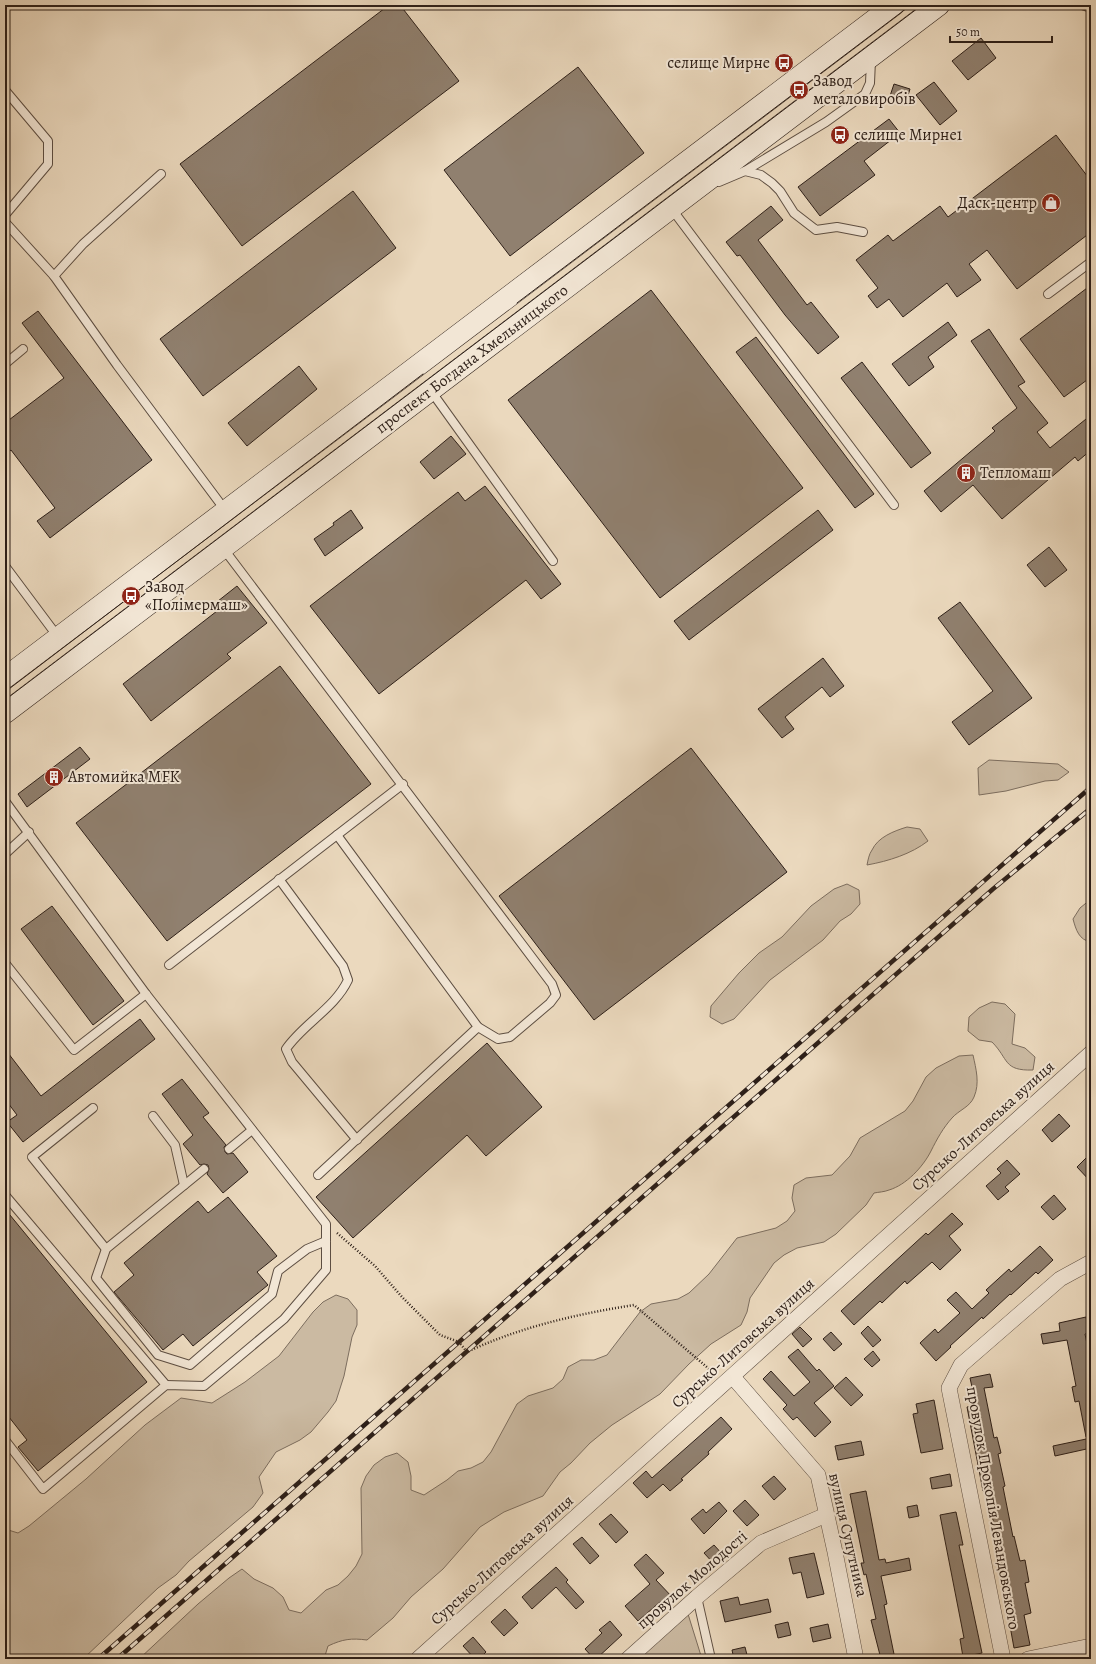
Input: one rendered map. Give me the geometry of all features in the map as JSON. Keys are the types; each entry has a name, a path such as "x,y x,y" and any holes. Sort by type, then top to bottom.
{"main road":[{"name":"проспект Богдана Хмельницького","path":"5,678 894,5"},
{"name":"проспект Богдана Хмельницького","path":"5,713 939,5"}],"street":[{"name":"Сурсько-Литовська вулиця","path":"418,1659 730,1380 1091,1053"},
{"name":"провулок Прокопія Левандовського","path":"1002,1659 949,1388 961,1365 1060,1279 1090,1265"},
{"name":"вулиця Супутника","path":"730,1380 818,1475 856,1659"},
{"name":"провулок Молодості","path":"628,1659 761,1543 826,1515"},
{"path":"1028,1659 1091,1646"}],"lane":[{"path":"1082,5 1091,8"},
{"path":"688,195 745,171 826,122 866,94 870,83 871,56"},
{"path":"5,90 48,141 48,164 5,215"},
{"path":"745,171 761,175 772,183 780,191 794,213 816,230 837,227 863,232"},
{"path":"54,276 83,244 161,174"},
{"path":"671,208 894,505"},
{"path":"5,222 54,276 117,365 226,510"},
{"path":"1048,294 1091,262"},
{"path":"5,364 23,350"},
{"path":"430,390 553,561"},
{"path":"223,548 403,784 552,984 556,995 550,1003 510,1037 498,1039 478,1027 337,835"},
{"path":"5,566 58,637"},
{"path":"169,965 403,784"},
{"path":"5,801 146,994 326,1224 326,1270 284,1319 204,1386 166,1385 43,1489 5,1440"},
{"path":"5,854 29,832"},
{"path":"279,879 343,966 348,980 343,991 293,1040 286,1049 292,1062 357,1140"},
{"path":"5,963 74,1050 146,994"},
{"path":"318,1175 478,1027"},
{"path":"93,1108 32,1157 106,1249"},
{"path":"153,1116 174,1145 184,1186"},
{"path":"229,1148 252,1130"},
{"path":"204,1169 106,1249 96,1278 158,1355 190,1365 272,1294 278,1271 307,1249 326,1240"},
{"path":"5,1195 166,1385"},
{"path":"697,1598 711,1659"}],"path":[{"path":"326,1224 375,1266 402,1297 440,1335 459,1342 467,1352 537,1326 595,1311 634,1305 700,1362 730,1380"}],"shaded area":[{"path":"989,760 1058,764 1069,772 1058,780 1045,781 1006,791 979,795 978,768"},
{"path":"907,827 920,829 928,841 914,850 899,856 867,865 870,853 878,841"},
{"path":"847,884 859,890 860,904 851,914 840,921 823,940 770,980 734,1019 722,1024 710,1017 711,1006 739,973 759,953 782,937 811,906 834,889"},
{"path":"1091,899 1091,942 1081,937 1077,931 1073,919 1080,908"},
{"path":"992,1002 1005,1004 1015,1014 1012,1044 1025,1048 1035,1057 1033,1070 1023,1070 1011,1066 992,1042 979,1040 968,1031 969,1017 979,1008"},
{"path":"973,1055 977,1081 974,1097 967,1106 955,1115 949,1122 940,1134 928,1157 908,1180 895,1188 874,1193 866,1205 836,1234 824,1242 797,1248 784,1255 774,1263 750,1298 747,1312 741,1325 711,1344 660,1394 612,1425 590,1443 560,1472 543,1496 504,1512 480,1527 443,1569 411,1597 393,1618 367,1640 347,1640 328,1646 324,1659 139,1659 198,1604 242,1569 254,1579 273,1588 283,1597 289,1610 301,1613 326,1590 338,1585 348,1576 356,1566 362,1554 361,1488 366,1476 374,1465 385,1457 397,1453 408,1462 411,1476 411,1490 424,1495 458,1471 471,1468 483,1462 491,1452 517,1404 528,1396 553,1388 563,1379 568,1367 581,1360 594,1360 607,1355 640,1312 651,1304 678,1299 689,1293 709,1274 737,1238 776,1228 787,1221 795,1211 792,1198 794,1185 806,1178 832,1175 850,1156 860,1138 905,1111 913,1101 926,1077 936,1068 959,1056"},
{"path":"336,1295 348,1299 357,1310 357,1325 352,1337 344,1376 336,1401 311,1432 300,1440 276,1452 259,1477 263,1493 253,1507 189,1561 176,1575 158,1588 83,1659 5,1659 5,1529 18,1533 29,1526 86,1479 145,1425 181,1398 212,1403 245,1382 279,1356 313,1312 323,1302"},
{"path":"688,1614 702,1659 637,1659"}],"building":[{"path":"389,5 400,5 459,81 242,246 180,164"},
{"path":"981,38 996,58 968,80 952,61"},
{"path":"578,67 644,153 510,256 444,170"},
{"path":"934,82 957,111 940,125 916,95"},
{"path":"894,84 910,89 905,105 889,99"},
{"path":"889,119 900,133 864,161 875,175 820,216 798,187"},
{"path":"1056,135 1091,181 1091,232 1017,289 987,250 969,264 981,280 957,297 947,283 903,317 889,299 877,308 868,296 878,288 856,260 888,235 893,241 940,206 948,217"},
{"path":"353,191 396,248 203,396 160,339"},
{"path":"771,206 783,220 758,240 807,305 811,302 839,337 818,354 785,315 740,255 737,256 726,242"},
{"path":"1091,285 1091,377 1064,397 1020,339"},
{"path":"651,290 803,488 660,598 508,400"},
{"path":"38,311 152,460 50,538 37,521 55,508 11,450 5,455 5,423 64,378 22,323"},
{"path":"948,322 957,335 928,357 934,367 909,386 892,364"},
{"path":"989,329 1025,382 1018,386 1048,423 1037,432 1050,448 1091,415 1091,450 1078,461 1075,457 1002,519 973,485 941,512 924,491 995,431 992,428 1017,408 971,341"},
{"path":"756,337 874,494 855,508 736,352"},
{"path":"862,362 931,453 911,468 841,378"},
{"path":"299,366 317,389 247,446 228,423"},
{"path":"451,436 466,454 434,479 420,462"},
{"path":"485,486 561,584 541,599 526,580 379,694 310,606 458,492 465,501"},
{"path":"351,510 363,528 325,556 314,539 334,525 333,523"},
{"path":"818,510 833,530 689,640 674,621"},
{"path":"1049,547 1067,570 1045,587 1027,565"},
{"path":"237,586 267,623 227,654 231,658 151,721 123,684 217,611 213,605"},
{"path":"960,602 1032,698 969,745 952,722 993,691 938,618"},
{"path":"823,658 844,686 830,697 822,687 785,717 794,729 782,738 758,709"},
{"path":"280,666 371,784 167,941 76,823"},
{"name":"Автомийка MFK","path":"80,747 90,759 27,807 18,794"},
{"path":"691,748 787,872 594,1020 499,896"},
{"path":"52,906 124,1001 93,1025 21,929"},
{"path":"140,1019 155,1039 23,1142 7,1122 17,1115 5,1099 5,1049 41,1096"},
{"path":"487,1043 542,1107 486,1156 467,1135 353,1238 316,1197"},
{"path":"182,1079 209,1113 203,1117 226,1145 224,1147 225,1152 227,1154 233,1153 248,1172 223,1193 207,1174 209,1169 208,1165 200,1165 183,1144 193,1135 162,1094"},
{"path":"1059,1114 1070,1126 1052,1142 1042,1130"},
{"path":"1091,1153 1091,1182 1077,1167"},
{"path":"1007,1160 1020,1174 1005,1187 1009,1191 998,1200 986,1186 1001,1173 997,1169"},
{"path":"1054,1195 1066,1209 1053,1220 1041,1207"},
{"path":"228,1197 277,1256 257,1272 268,1285 193,1346 183,1334 163,1350 114,1292 134,1275 124,1263 198,1201 208,1213"},
{"path":"5,1209 147,1382 38,1471 18,1447 27,1440 5,1412"},
{"path":"952,1213 963,1224 949,1236 961,1250 940,1270 932,1262 907,1284 905,1281 882,1303 880,1301 854,1325 841,1311 926,1233 928,1235"},
{"path":"1040,1246 1053,1260 1038,1274 1036,1272 983,1319 982,1317 936,1361 920,1343 935,1329 938,1333 960,1313 947,1300 956,1292 972,1309 989,1293 986,1290 1009,1269 1011,1272"},
{"path":"1086,1317 1089,1333 1085,1334 1091,1363 1091,1436 1086,1437 1079,1401 1075,1402 1072,1387 1076,1386 1067,1340 1043,1344 1041,1334 1060,1331 1059,1323"},
{"path":"868,1326 881,1340 873,1347 861,1333"},
{"path":"800,1327 812,1339 803,1347 792,1334"},
{"path":"831,1332 842,1344 834,1351 823,1339"},
{"path":"798,1349 817,1371 819,1369 834,1386 814,1403 831,1422 815,1437 797,1417 793,1420 783,1409 787,1405 763,1379 771,1371 794,1396 810,1382 788,1357"},
{"path":"873,1351 880,1360 872,1367 864,1359"},
{"path":"990,1374 993,1387 984,1388 994,1438 997,1437 1001,1453 998,1454 1013,1537 1014,1536 1020,1561 1025,1560 1029,1582 1025,1583 1031,1613 1024,1615 1030,1645 1014,1648 999,1565 1002,1565 987,1490 983,1491 967,1407 976,1405 970,1378"},
{"path":"846,1377 863,1395 851,1406 834,1388"},
{"path":"934,1400 943,1449 921,1453 913,1414 918,1413 916,1404"},
{"path":"721,1417 732,1429 708,1452 709,1454 681,1479 683,1480 670,1491 663,1484 647,1498 633,1483 646,1471 652,1478"},
{"path":"1091,1438 1091,1448 1055,1456 1053,1446"},
{"path":"861,1441 864,1455 838,1460 835,1446"},
{"path":"950,1474 952,1486 932,1489 930,1478"},
{"path":"774,1476 786,1489 774,1500 762,1486"},
{"path":"866,1491 879,1560 885,1559 886,1563 909,1558 911,1570 881,1576 887,1604 884,1605 895,1659 881,1659 871,1620 876,1619 866,1574 864,1575 861,1563 864,1563 850,1494"},
{"path":"745,1500 759,1515 747,1526 733,1511"},
{"path":"719,1502 727,1511 704,1534 691,1519 703,1509 706,1513"},
{"path":"917,1505 919,1516 909,1518 907,1507"},
{"path":"956,1512 963,1545 959,1545 982,1653 963,1657 960,1639 964,1638 940,1515"},
{"path":"611,1514 628,1532 616,1543 599,1524"},
{"path":"582,1537 599,1556 590,1564 573,1544"},
{"path":"714,1545 724,1556 715,1565 704,1553"},
{"path":"814,1553 824,1594 807,1598 801,1572 793,1574 789,1558"},
{"path":"646,1554 664,1573 656,1580 674,1599 664,1607 660,1602 638,1621 625,1606 650,1584 634,1565"},
{"path":"556,1567 568,1580 566,1582 584,1602 576,1609 556,1587 532,1609 522,1597"},
{"path":"738,1597 740,1605 768,1599 771,1612 725,1622 720,1601"},
{"path":"505,1609 518,1623 504,1636 491,1622"},
{"path":"610,1621 622,1635 596,1659 594,1659 585,1649 602,1633 599,1630"},
{"path":"788,1622 791,1635 778,1638 775,1625"},
{"path":"828,1624 831,1638 813,1642 810,1628"},
{"path":"473,1637 486,1652 479,1659 475,1659 463,1646"},
{"path":"745,1647 748,1659 734,1659 732,1650"}],"tram line":[{"path":"517,303 911,5"},
{"path":"5,700 922,5"},
{"path":"5,692 423,374"}],"railway":[{"path":"98,1659 1091,787"},
{"path":"117,1659 993,889 1091,808"}],"place":[{"name":"селище Мирне","path":"784,63"},
{"name":"Завод металовиробів","path":"799,90"},
{"name":"селище Мирне1","path":"840,135"},
{"name":"Даск-центр","path":"1051,203"},
{"name":"Тепломаш","path":"966,473"},
{"name":"Завод «Полімермаш»","path":"131,596"},
{"name":"Автомийка MFK","path":"54,777"}]}
